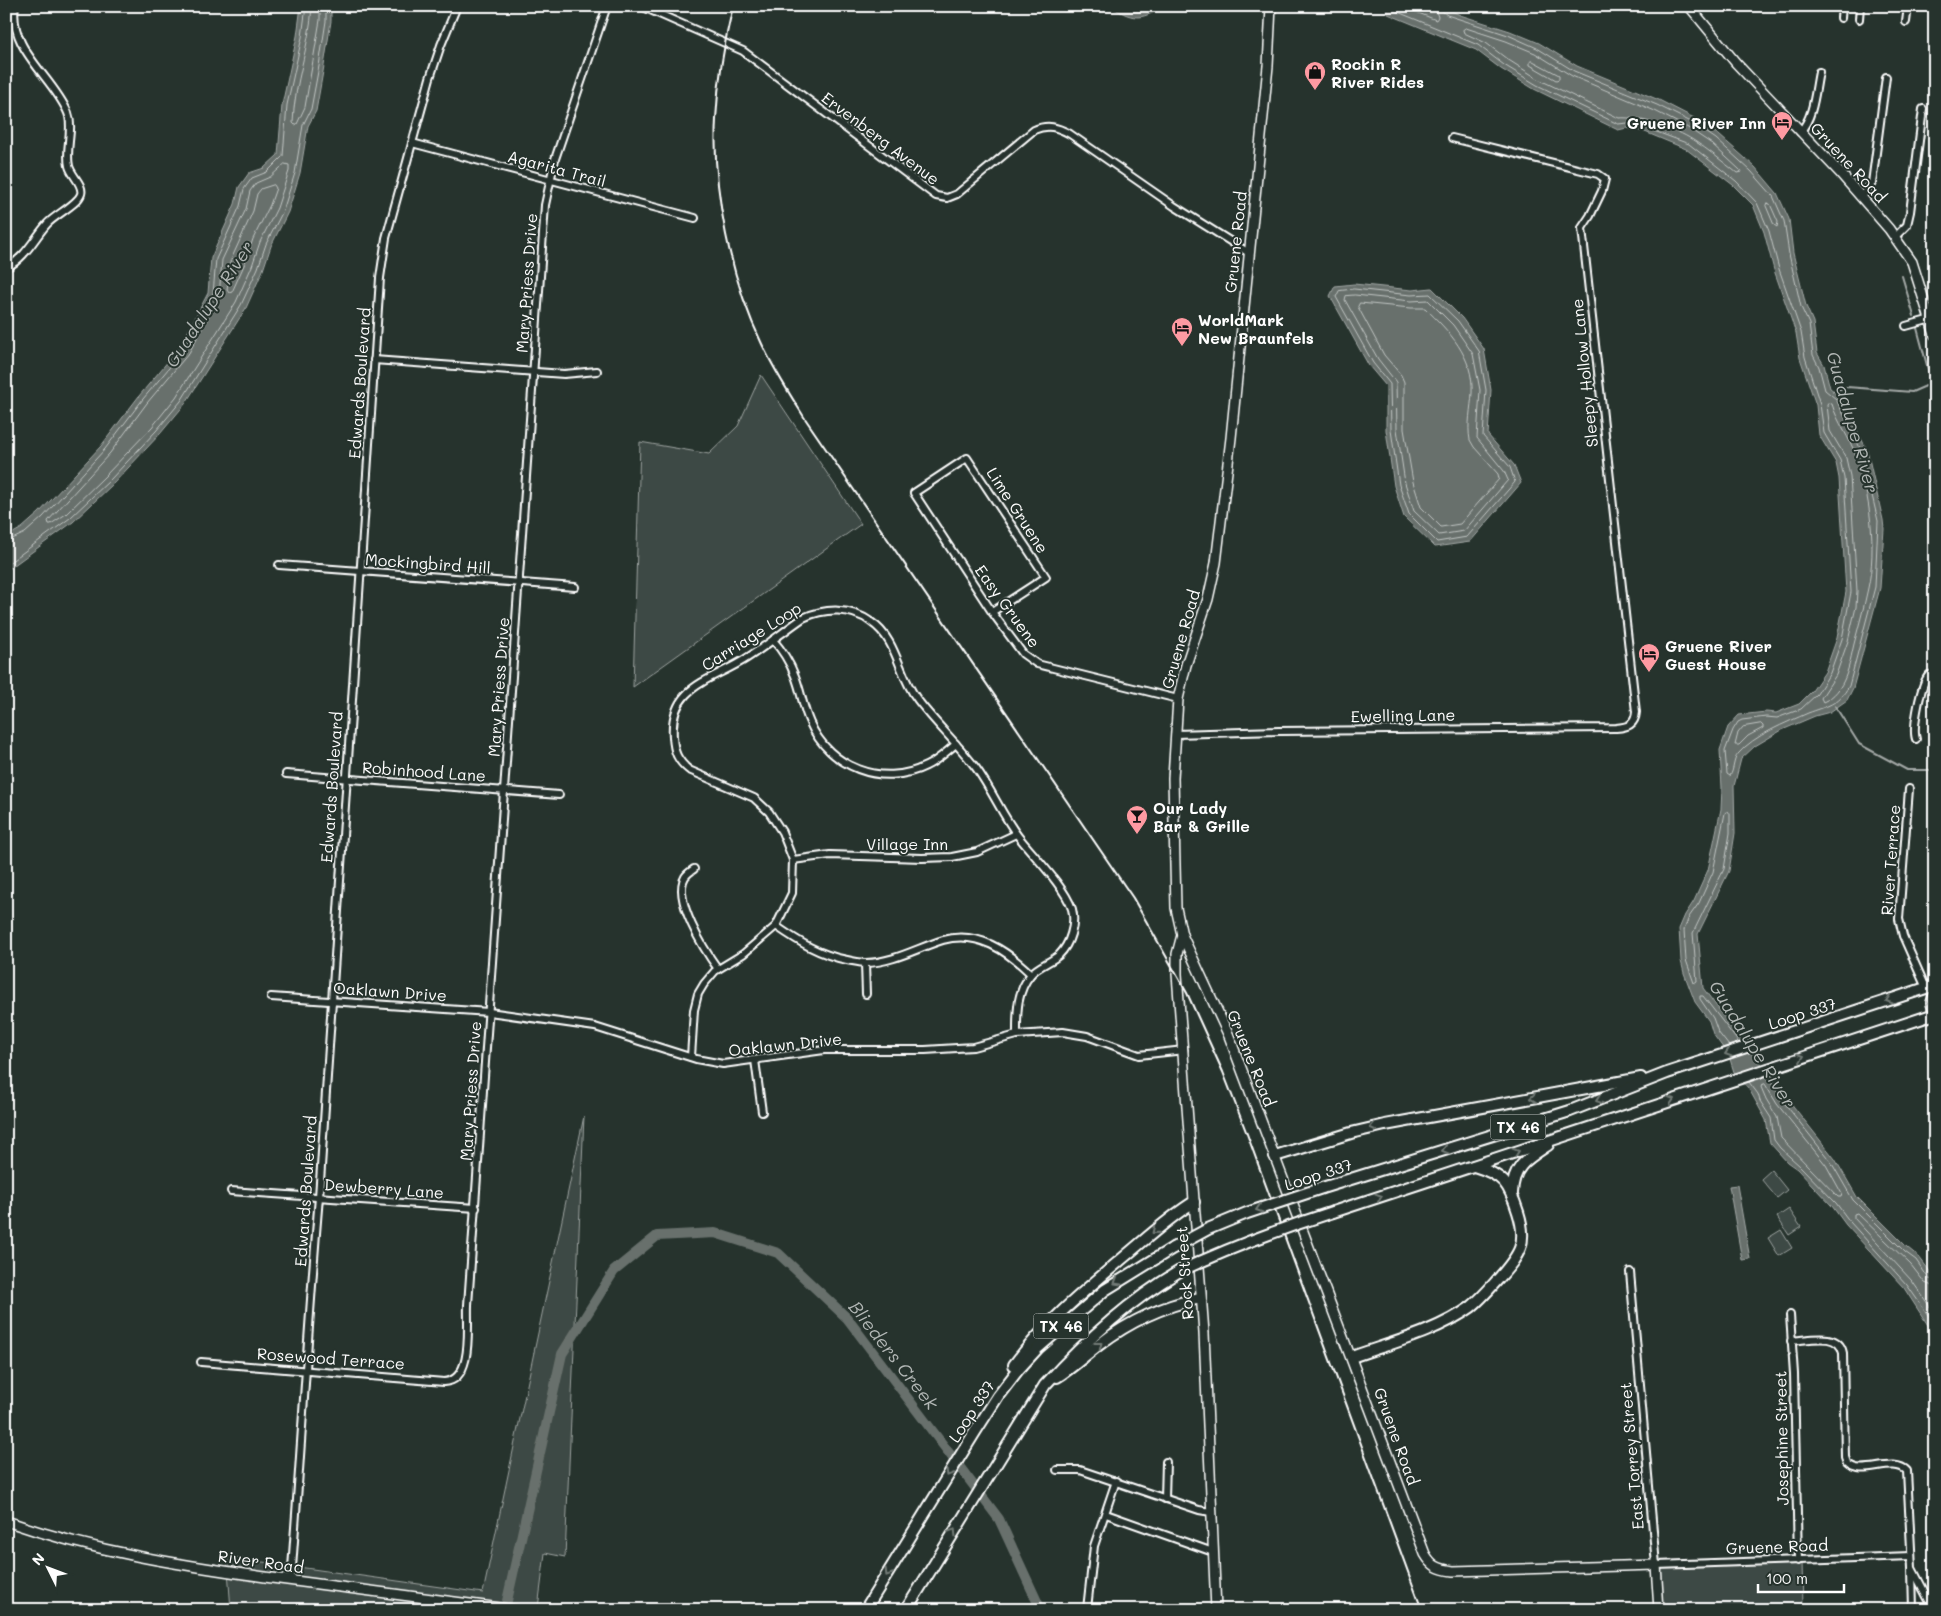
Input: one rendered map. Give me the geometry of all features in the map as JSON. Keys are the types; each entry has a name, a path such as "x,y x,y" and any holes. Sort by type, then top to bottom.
{"main road":[{"path":"1932,989 1932,1003 1935,1014"},
{"name":"Loop 337","path":"865,1610 974,1432 1018,1370 1056,1331 1105,1290 1173,1248 1208,1229 1247,1213 1570,1111 1710,1058 1932,989"},
{"name":"TX 46","path":"906,1610 1045,1384 1113,1318 1143,1294 1178,1272 1217,1254 1283,1228 1869,1034 1935,1014"},
{"path":"1869,1034 1876,1037 1924,1021 1935,1022"},
{"path":"1275,1156 1385,1125 1546,1097 1667,1073"},
{"path":"1512,1193 1514,1175 1519,1167 1558,1138"},
{"path":"1352,1357 1441,1324 1472,1306 1487,1292 1515,1259 1521,1248 1522,1223 1512,1193 1494,1172 1474,1166"},
{"path":"974,1432 999,1385 1018,1360 1066,1307 1170,1218 1194,1202"},
{"path":"1045,1384 1070,1369 1108,1338 1138,1320 1170,1305 1200,1298"}],"street":[{"path":"6,268 27,252 48,223 76,201 81,195 82,189 70,170 68,163 67,146 70,127 68,113 38,66 21,45 15,23 15,6"},
{"name":"Edwards Boulevard","path":"291,1581 319,1197 359,571 382,261 386,238 436,59 457,6"},
{"name":"Mary Priess Drive","path":"458,1378 465,1364 545,205 555,158 607,6"},
{"name":"Ervenberg Avenue","path":"641,6 743,51 936,196 947,198 957,194 1034,130 1040,127 1055,126 1070,134 1174,206 1249,253"},
{"name":"Gruene Road","path":"1271,6 1268,66 1231,438 1216,563 1208,599 1186,665 1178,699 1173,778 1175,897 1177,917 1182,935 1229,1036 1425,1554 1435,1567 1453,1572 1516,1568 1798,1561 1911,1556"},
{"name":"Gruene Road","path":"1689,6 1736,63 1862,197 1895,237 1912,262 1932,319 1935,335"},
{"path":"1840,18 1842,6"},
{"path":"1859,19 1860,6"},
{"path":"1906,22 1908,6"},
{"path":"1800,132 1805,127 1810,115 1819,72"},
{"path":"1862,197 1872,183 1886,77"},
{"path":"1895,237 1904,230 1909,219 1923,109"},
{"name":"Sleepy Hollow Lane","path":"1452,138 1598,174 1605,179 1602,192 1582,228 1636,712 1636,719 1632,725"},
{"name":"Agarita Trail","path":"412,143 695,218"},
{"path":"1906,326 1932,319"},
{"path":"374,360 533,372 580,373 597,371"},
{"name":"Easy Gruene","path":"967,458 914,493 992,612 1023,654 1037,664 1178,699"},
{"name":"Lime Gruene","path":"967,458 1046,577 992,612"},
{"name":"Mockingbird Hill","path":"279,565 575,587"},
{"name":"Carriage Loop","path":"776,926 792,893 793,860 782,832 769,812 754,798 689,770 681,764 674,751 673,716 682,698 695,686 738,664 803,618 822,612 840,610 851,612 870,621 889,640 913,694 977,769 1016,834 1062,891 1072,910 1072,928 1068,943 1059,955 1031,974 1020,993 1016,1007 1017,1036"},
{"path":"773,640 795,675 809,722 815,733 835,756 848,765 868,773 898,774 925,767 956,744"},
{"path":"1916,739 1915,726 1924,683 1929,675 1935,674"},
{"name":"Ewelling Lane","path":"1176,734 1278,731 1616,728 1632,725"},
{"name":"Robinhood Lane","path":"286,774 559,795"},
{"name":"River Terrace","path":"1909,789 1899,919 1903,936 1932,989"},
{"name":"Village Inn","path":"793,860 830,855 952,857 977,852 1016,834"},
{"path":"694,869 685,877 682,890 687,910 702,946 718,969"},
{"path":"691,1057 694,1010 698,994 704,984 718,969 743,954 776,926 804,945 829,956 866,963 896,958 945,940 969,938 992,944 1013,957 1031,974"},
{"name":"Rock Street","path":"1182,935 1176,954 1204,1333 1216,1610"},
{"path":"866,963 866,994"},
{"name":"Oaklawn Drive","path":"271,997 489,1012 595,1027 691,1057 723,1064 824,1050 916,1051 973,1047 1017,1036 1063,1032 1087,1036 1139,1055 1184,1050"},
{"path":"755,1060 762,1112"},
{"name":"Dewberry Lane","path":"231,1191 476,1208"},
{"name":"East Torrey Street","path":"1630,1272 1659,1610"},
{"name":"Josephine Street","path":"1790,1314 1798,1561"},
{"path":"1791,1341 1828,1338 1836,1340 1841,1344 1843,1353 1845,1457 1847,1464 1854,1468 1899,1466 1907,1471 1913,1610"},
{"name":"Rosewood Terrace","path":"201,1362 444,1382 453,1381 458,1378"},
{"path":"1165,1499 1166,1462"},
{"path":"1057,1470 1080,1470 1199,1510 1211,1512"},
{"path":"1088,1609 1094,1546 1116,1482"},
{"path":"1106,1514 1213,1552"},
{"name":"River Road","path":"6,1521 84,1545 140,1558 291,1581 516,1610"},
{"path":"1912,1568 1934,1610"}],"shaded area":[{"path":"761,375 861,524 633,687 640,442 709,454 738,426"},
{"path":"584,1116 565,1557 545,1553 538,1608 552,1610 231,1610 227,1557 483,1593"},
{"path":"1771,1170 1787,1190 1777,1198 1761,1179"},
{"path":"1789,1209 1801,1227 1789,1235 1777,1217"},
{"path":"1781,1230 1792,1248 1779,1256 1768,1238"},
{"path":"1802,1561 1803,1610 1659,1610 1656,1565"}],"water":[{"name":"Guadalupe River","path":"301,6 331,6 331,21 316,111 308,126 300,173 288,212 271,246 263,270 246,308 185,404 160,434 113,484 73,522 6,571 6,537 22,528 39,513 101,446 180,347 208,293 211,258 235,204 239,187 249,173 264,168 278,155 282,105 297,36"},
{"path":"1110,6 1168,6 1145,16 1133,17"},
{"path":"1386,6 1442,6 1460,15 1510,31 1539,43 1577,66 1659,100 1694,118 1719,135 1755,167 1777,193 1789,219 1793,253 1806,306 1813,322 1817,353 1824,365 1830,388 1839,395 1867,450 1884,529 1880,588 1853,688 1847,700 1830,712 1815,716 1782,730 1755,746 1741,759 1734,786 1735,833 1729,871 1698,934 1703,988 1750,1051 1778,1082 1786,1097 1835,1159 1857,1197 1919,1257 1935,1278 1935,1336 1904,1288 1846,1225 1832,1206 1770,1143 1766,1120 1749,1089 1734,1072 1729,1056 1713,1034 1709,1021 1695,1002 1681,961 1679,929 1708,870 1721,809 1720,750 1728,727 1739,715 1766,712 1776,713 1799,704 1812,691 1825,672 1837,638 1846,592 1839,478 1836,463 1819,435 1816,405 1800,358 1796,333 1774,270 1764,232 1753,205 1733,185 1686,149 1645,132 1627,128 1618,130 1534,89 1501,69 1476,50 1388,14"},
{"path":"1354,284 1412,290 1432,288 1462,318 1484,349 1491,390 1488,435 1514,465 1521,483 1470,542 1435,547 1404,517 1394,486 1386,430 1386,386 1369,366 1330,296 1335,286"},
{"path":"1737,1185 1750,1259 1742,1260 1729,1186"}],"waterway":[{"path":"1902,276 1914,316"},
{"path":"1917,328 1929,373 1930,384"},
{"name":"Guadalupe River","path":"1833,391 1847,387 1912,392 1935,382"},
{"path":"1835,706 1859,744 1907,770 1935,770"},
{"name":"Blieders Creek","path":"507,1601 562,1354 614,1271 657,1236 715,1233 778,1253 847,1318 999,1519 1041,1610"}],"railway":[{"path":"733,6 724,48 718,91 716,119 717,175 726,234 741,292 751,319 772,363 804,417 1133,898 1187,993 1223,1072 1247,1134 1422,1610"}],"place":[{"name":"Rockin R River Rides","path":"1315,91"},
{"name":"Gruene River Inn","path":"1782,141"},
{"name":"WorldMark New Braunfels","path":"1182,347"},
{"name":"Gruene River Guest House","path":"1649,673"},
{"name":"Our Lady Bar & Grille","path":"1137,835"}]}
